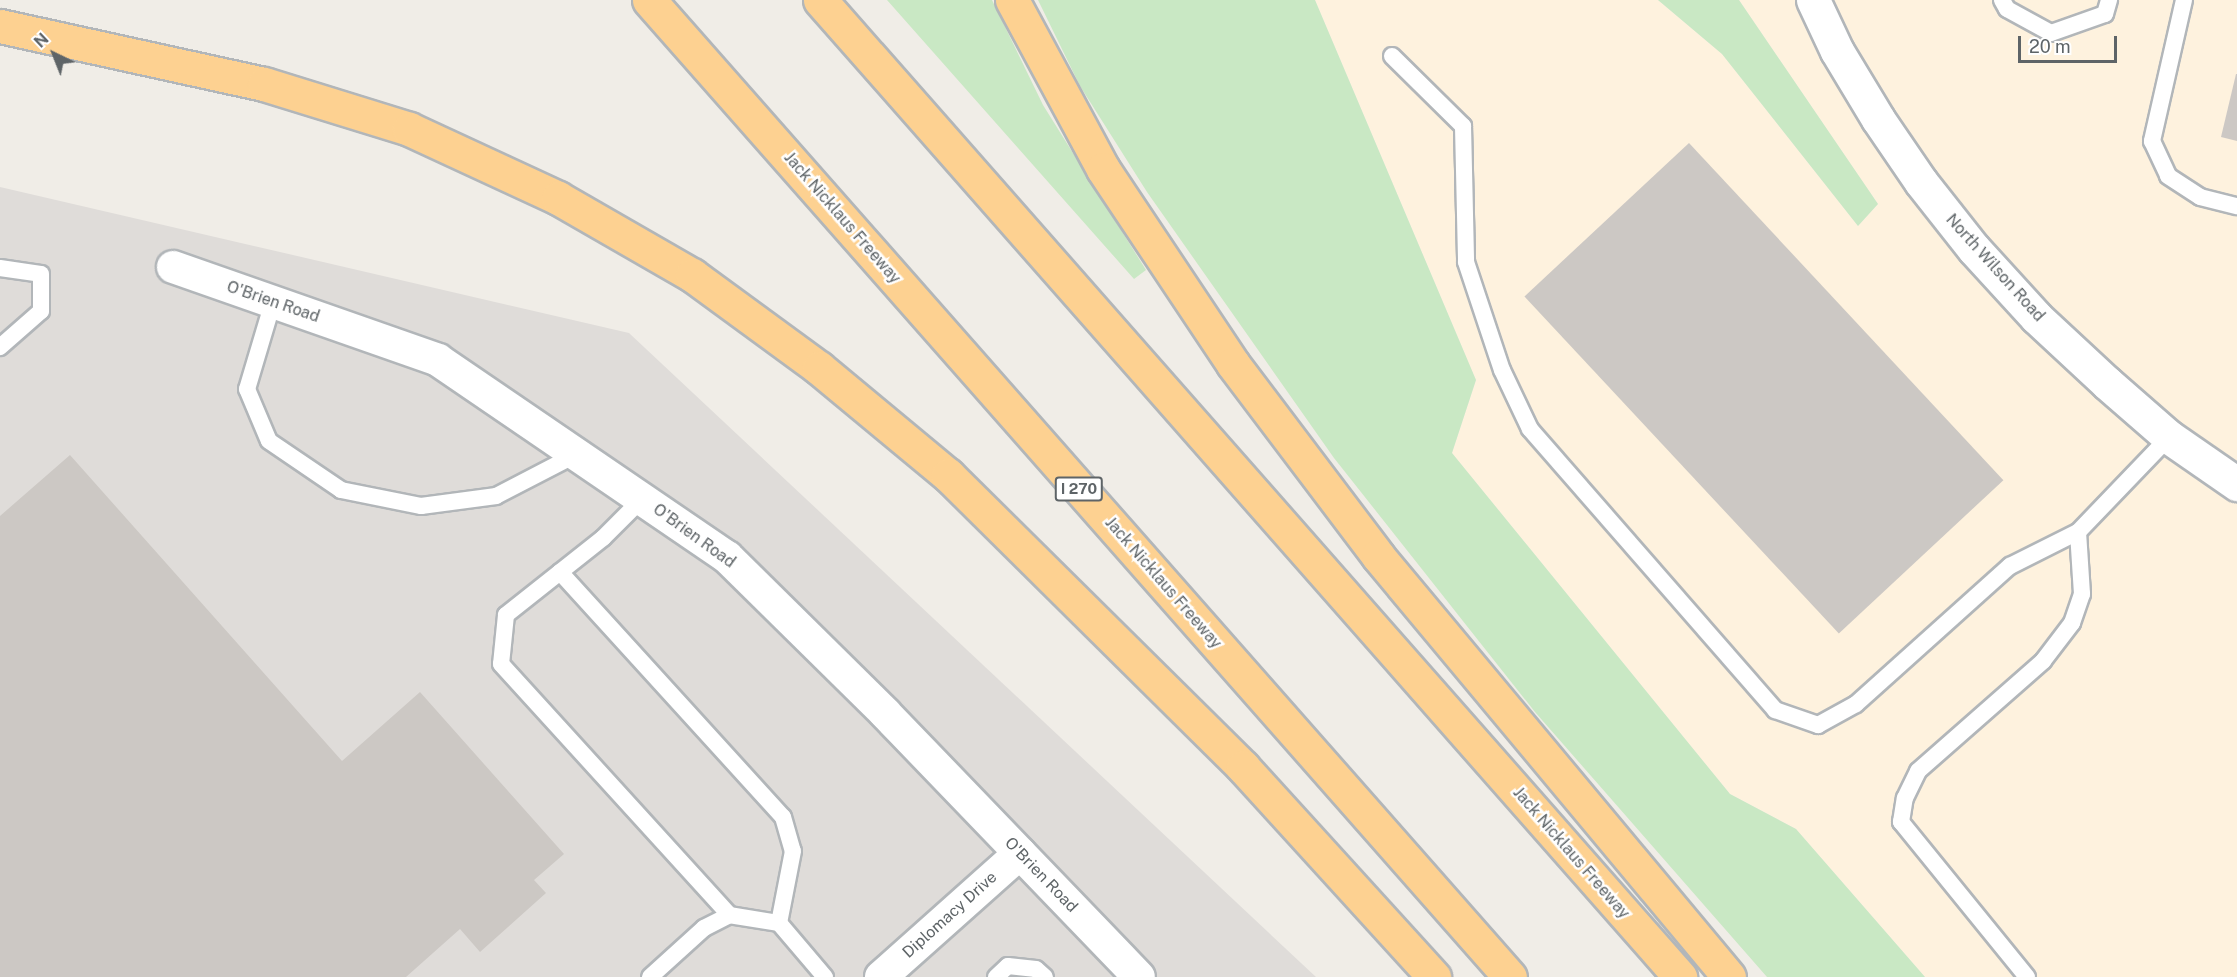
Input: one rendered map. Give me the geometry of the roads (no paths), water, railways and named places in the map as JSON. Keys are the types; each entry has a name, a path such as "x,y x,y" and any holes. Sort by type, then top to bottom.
{"highway":[{"name":"Jack Nicklaus Freeway","path":"649,0 1510,977"},
{"name":"Jack Nicklaus Freeway","path":"820,0 1680,977"},
{"path":"1012,0 1103,169 1233,364 1378,556 1729,977"},
{"path":"0,26 264,84 409,129 558,198 692,275 819,368 948,475 1243,767 1434,977"}],"main road":[{"name":"North Wilson Road","path":"1813,0 1837,51 1878,118 1921,182 1974,249 2036,317 2169,437 2237,484"}],"street":[{"name":"O'Brien Road","path":"173,267 438,360 727,557 885,713 1140,977"},
{"name":"Diplomacy Drive","path":"881,977 1020,854"}],"lane":[{"path":"2002,0 2007,9 2051,33 2105,14 2109,0"},
{"path":"2184,0 2152,141 2168,176 2200,197 2237,206"},
{"path":"1392,56 1463,126 1466,262 1502,370 1530,429 1775,710 1818,725 1856,704 2010,566 2078,532 2169,437"},
{"path":"0,268 40,274 41,292 41,311 0,347"},
{"path":"273,302 247,389 269,441 341,490 421,506 496,496 577,454"},
{"path":"642,499 560,572 506,615 501,664 729,915"},
{"path":"2027,977 1901,822 1905,798 1918,771 2043,661 2072,623 2082,594 2078,532"},
{"path":"560,572 783,817 793,851 779,923"},
{"path":"650,977 704,928 729,915 779,923 825,977"},
{"path":"996,977 1008,966 1036,969 1045,977"}]}
